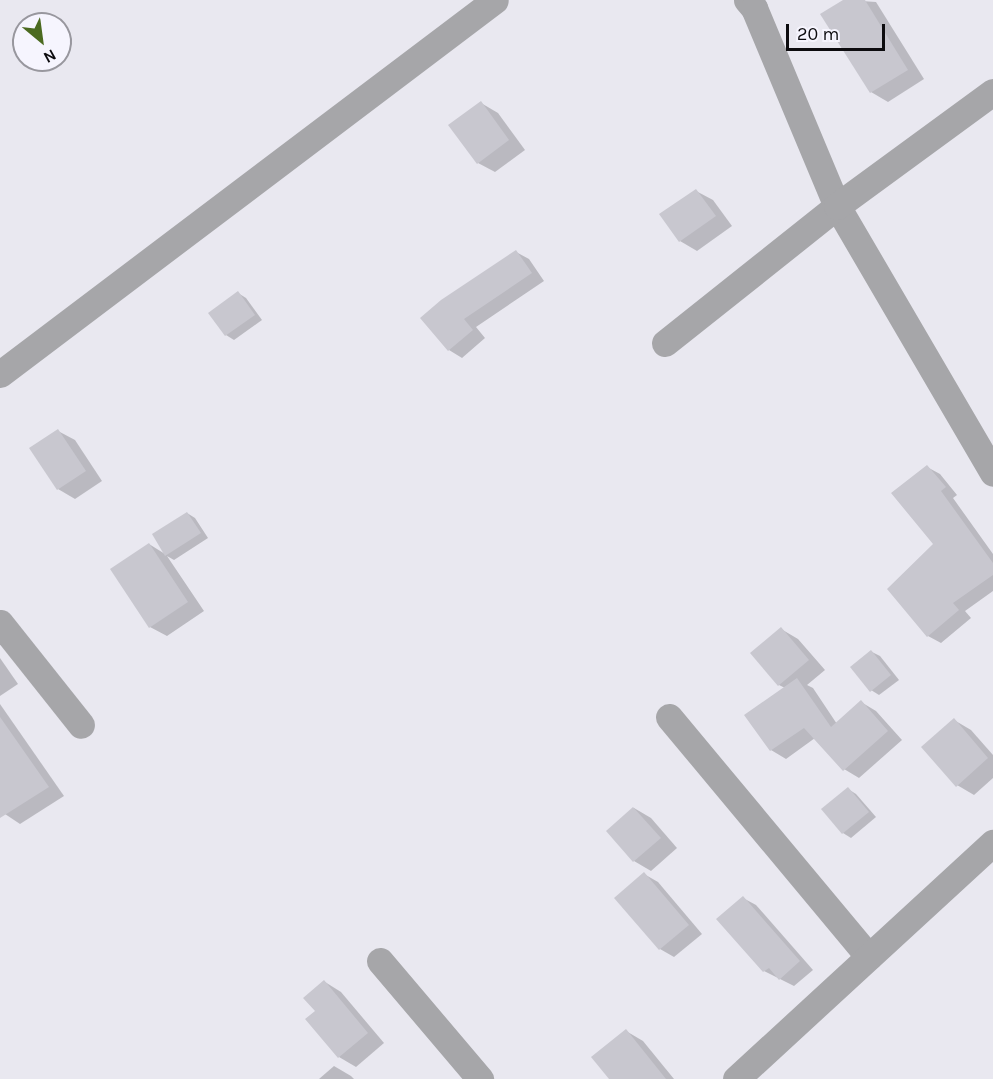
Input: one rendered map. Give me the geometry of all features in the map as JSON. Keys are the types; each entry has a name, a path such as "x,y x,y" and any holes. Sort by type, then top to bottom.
{"street":[{"path":"0,374 495,0"},
{"path":"747,0 754,8 837,206 993,473"},
{"path":"664,343 837,206 993,92"},
{"path":"0,623 81,725"},
{"path":"669,717 869,957"},
{"path":"736,1079 993,843"},
{"path":"380,961 480,1079"}],"building":[{"path":"843,0 865,0 908,70 870,93 820,14"},
{"path":"481,101 509,140 477,164 448,125"},
{"path":"696,189 716,216 679,242 659,214"},
{"path":"516,250 532,273 464,319 473,330 448,351 420,318 441,300"},
{"path":"238,291 255,315 225,336 208,313"},
{"path":"58,429 86,471 57,490 29,448"},
{"path":"927,465 946,487 941,491 993,563 993,575 953,603 959,610 927,637 887,589 933,544 891,493"},
{"path":"187,512 201,533 165,556 152,534"},
{"path":"149,543 188,602 149,628 110,569"},
{"path":"781,627 809,660 778,686 750,653"},
{"path":"871,650 891,675 870,692 850,667"},
{"path":"797,678 831,727 861,700 888,731 843,771 804,728 770,751 744,715"},
{"path":"0,717 49,787 0,818"},
{"path":"954,718 988,758 956,787 921,747"},
{"path":"848,787 869,812 842,834 821,809"},
{"path":"633,807 661,838 633,862 606,831"},
{"path":"644,872 689,925 659,950 614,898"},
{"path":"743,896 800,961 779,980 769,968 763,972 716,919"},
{"path":"324,980 368,1033 338,1058 305,1019 315,1011 303,998"},
{"path":"626,1029 666,1079 609,1079 591,1057"}]}
